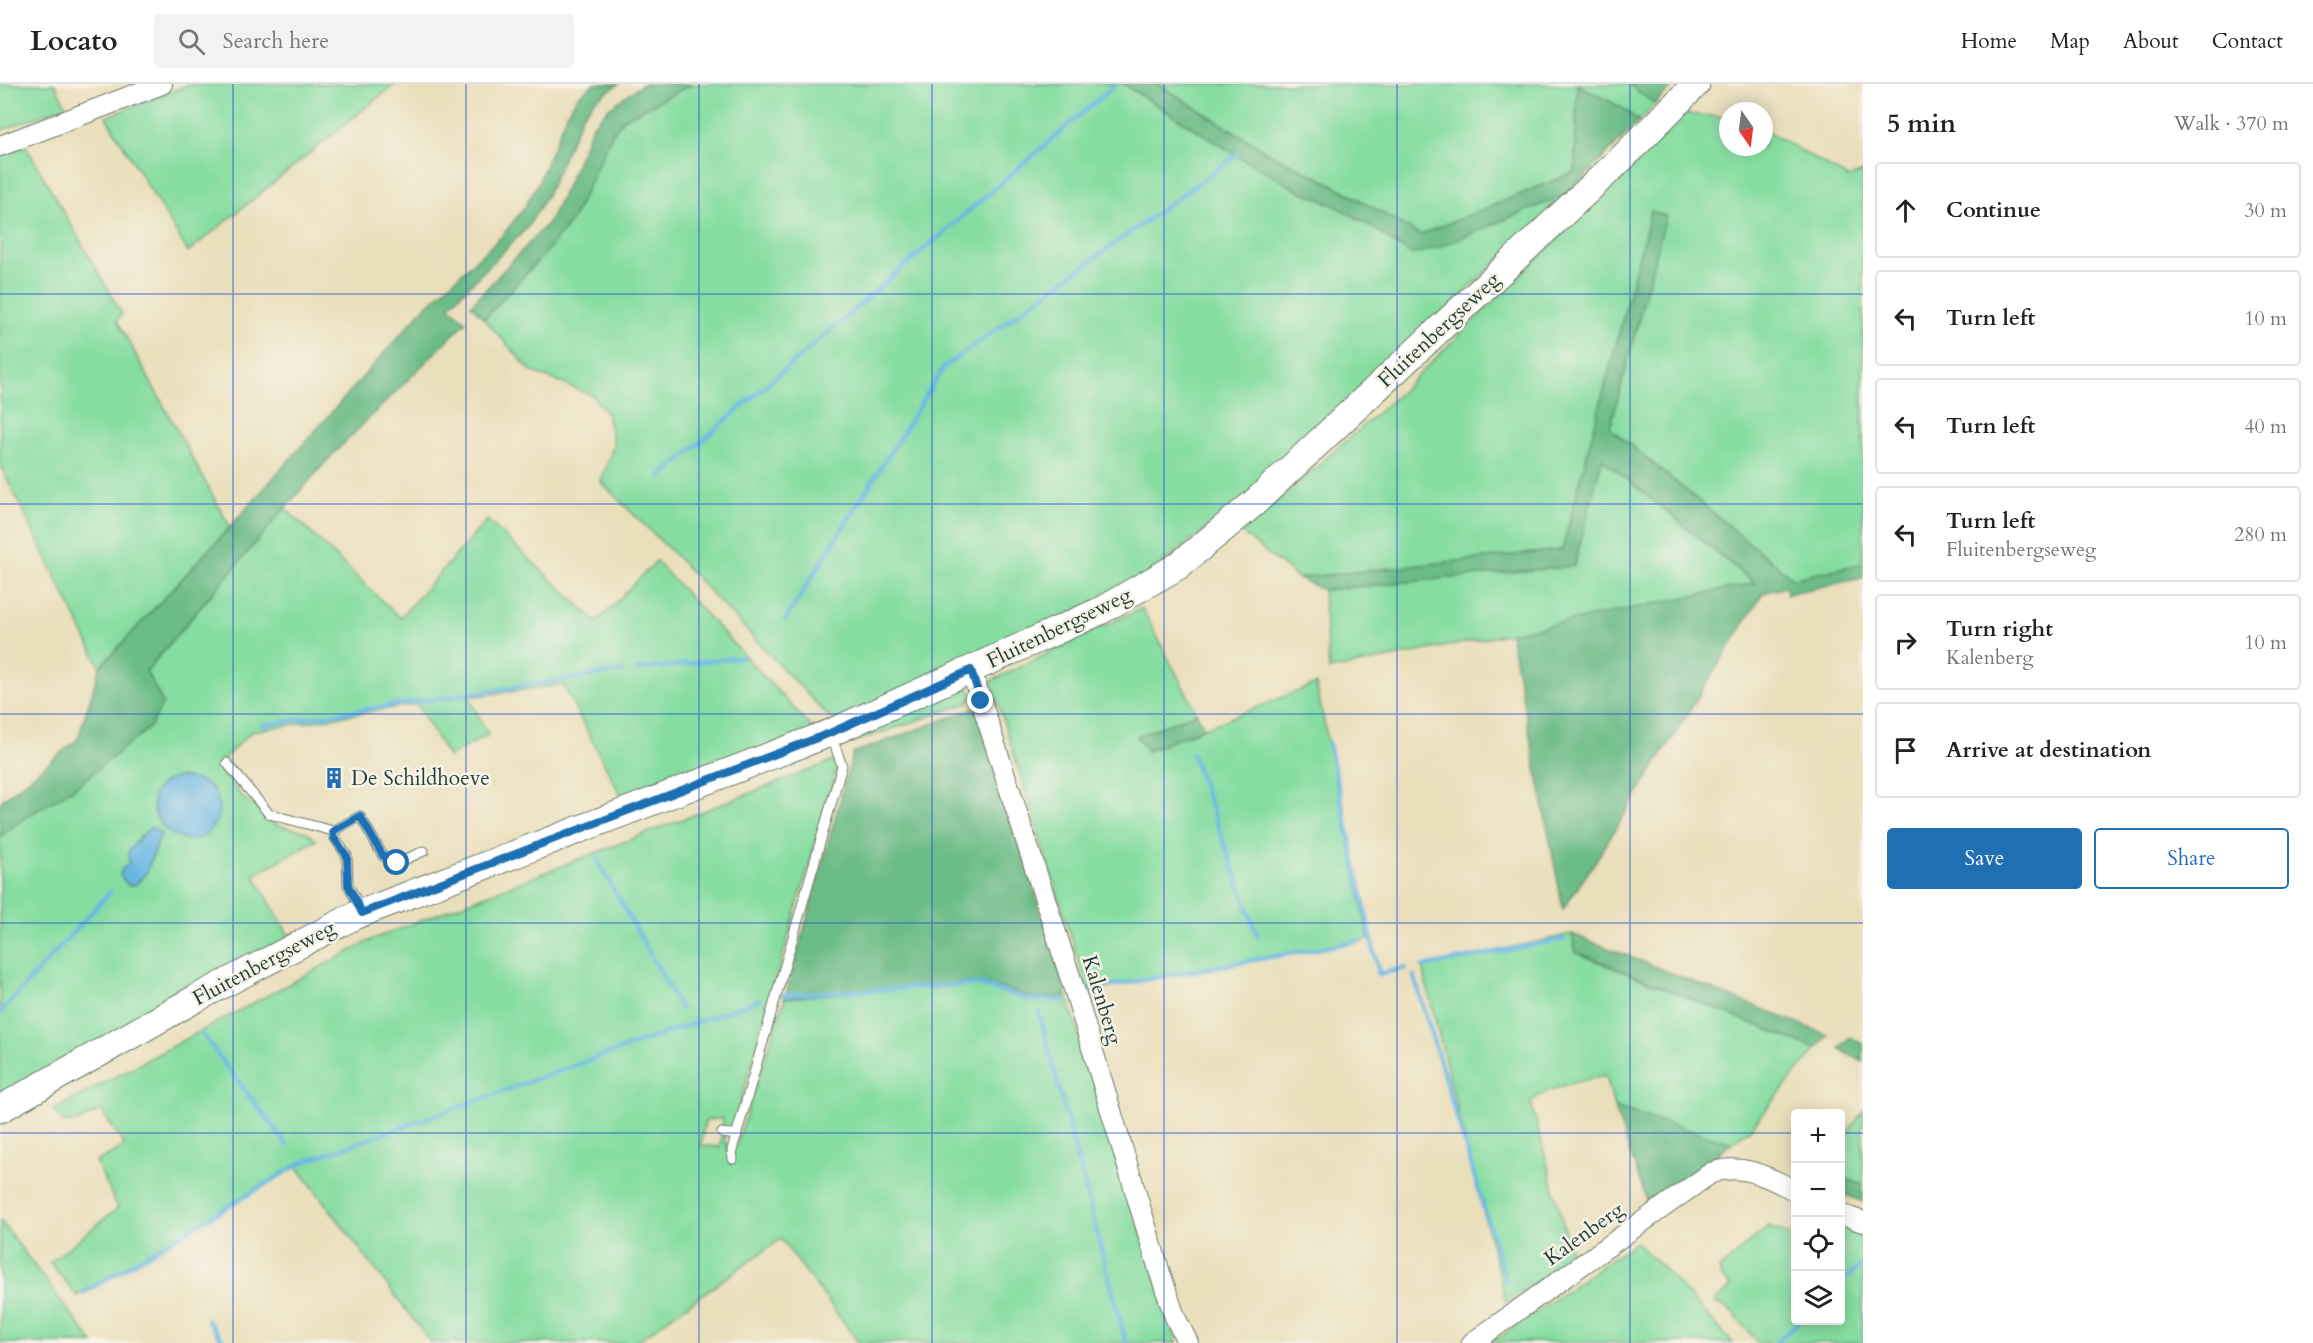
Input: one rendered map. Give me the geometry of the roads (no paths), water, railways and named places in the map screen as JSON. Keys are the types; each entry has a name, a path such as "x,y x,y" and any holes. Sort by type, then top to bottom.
{"street":[{"path":"0,146 162,84"},
{"name":"Fluitenbergseweg","path":"0,1109 195,999 362,913 830,733 1118,602 1161,577 1199,550 1254,503 1619,161 1696,84"},
{"name":"Kalenberg","path":"971,670 1076,994 1160,1273 1175,1317 1188,1343"},
{"name":"Kalenberg","path":"1472,1343 1711,1173 1726,1169 1746,1169 1791,1189"},
{"path":"1845,1216 1863,1222"}],"lane":[{"path":"733,1159 732,1150 842,766 830,733"},
{"path":"227,763 269,814 333,831 360,816 383,856 397,863 424,851"},
{"path":"333,831 334,838 347,856 348,885 362,913"},
{"path":"722,1133 737,1135"}],"water":[{"path":"179,777 193,779 210,786 215,794 219,808 218,817 204,836 189,840 175,835 163,825 155,812 153,798 161,785"},
{"path":"152,827 161,834 146,873 135,885 128,885 120,875 129,863 128,852"}],"waterway":[{"path":"660,477 1116,84"},
{"path":"785,620 944,367 1237,155"},
{"path":"636,670 743,657"},
{"path":"261,725 622,671"},
{"path":"1329,744 1379,974 1405,968"},
{"path":"1192,754 1258,937"},
{"path":"596,858 681,1009"},
{"path":"0,1013 110,892"},
{"path":"1422,967 1564,939"},
{"path":"1092,989 1360,941"},
{"path":"1414,976 1506,1281"},
{"path":"783,995 978,984 1030,1000 1063,1000"},
{"path":"83,1293 301,1163 759,1000"},
{"path":"1039,1012 1126,1343"},
{"path":"202,1034 287,1145"},
{"path":"1845,1279 1863,1263"},
{"path":"207,1320 225,1343"},
{"path":"1776,1343 1795,1325"}],"place":[{"name":"De Schildhoeve","path":"334,778"}]}
